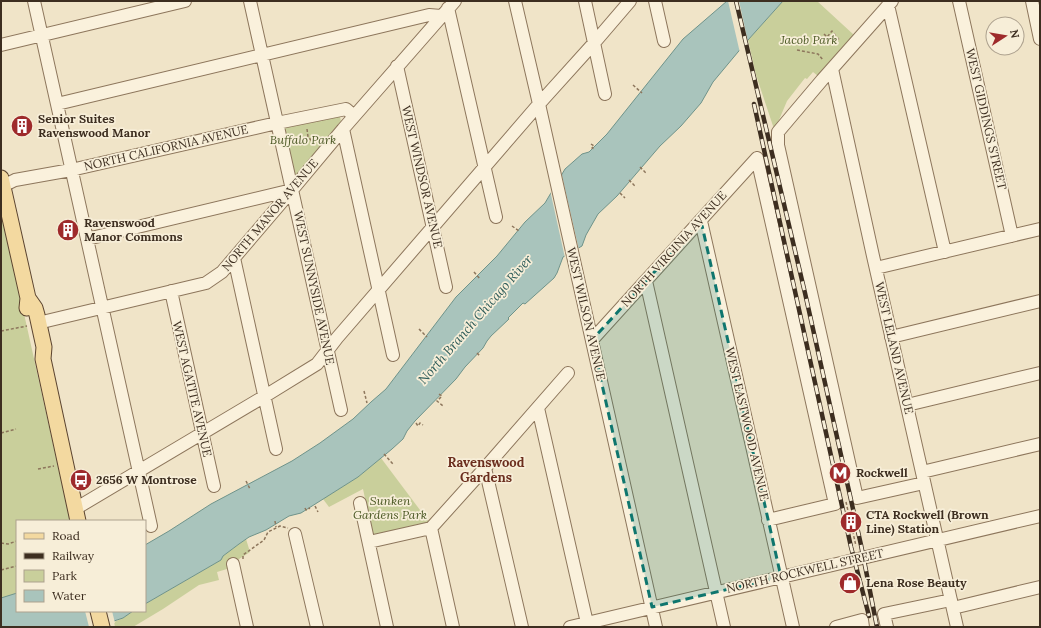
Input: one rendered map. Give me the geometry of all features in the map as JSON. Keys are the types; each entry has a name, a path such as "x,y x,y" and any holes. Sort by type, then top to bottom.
{"main road":[{"path":"2,184 28,298 35,308 36,321 44,347 43,359 77,515"},
{"path":"28,298 26,310 35,348 43,359"},
{"path":"98,612 102,627"}],"street":[{"path":"34,1 150,526"},
{"path":"1,45 185,1"},
{"name":"WEST SUNNYSIDE AVENUE","path":"250,1 341,410"},
{"name":"WEST WILSON AVENUE","path":"515,1 656,627"},
{"path":"585,1 606,94"},
{"path":"77,515 138,472 317,364 378,290 484,167 630,1"},
{"path":"655,1 664,41"},
{"name":"WEST GIDDINGS STREET","path":"959,1 1012,236"},
{"path":"1032,1 1040,39"},
{"path":"890,3 945,252"},
{"path":"890,3 778,132 778,145 857,498 1040,444"},
{"path":"57,104 429,15 448,8 496,217"},
{"name":"NORTH MANOR AVENUE","path":"36,321 102,308 206,283 222,272 448,8"},
{"name":"WEST WINDSOR AVENUE","path":"397,66 446,287"},
{"name":"WEST LELAND AVENUE","path":"832,69 957,627"},
{"name":"NORTH CALIFORNIA AVENUE","path":"2,184 72,170 277,123 346,109 354,116"},
{"path":"343,129 393,355"},
{"name":"NORTH VIRGINIA AVENUE","path":"592,340 757,158 835,504 768,520"},
{"path":"87,239 292,190"},
{"name":"WEST EASTWOOD AVENUE","path":"701,221 793,627"},
{"path":"876,268 1040,230"},
{"path":"234,258 276,449"},
{"path":"646,281 724,627"},
{"name":"WEST AGATITE AVENUE","path":"171,291 214,486"},
{"path":"891,337 1040,301"},
{"path":"368,542 431,528 568,373"},
{"path":"907,405 1040,373"},
{"path":"538,408 585,625"},
{"path":"485,468 522,627"},
{"path":"360,503 388,627"},
{"name":"NORTH ROCKWELL STREET","path":"570,627 585,625 716,592 1040,516"},
{"path":"431,528 453,627"},
{"path":"295,534 317,627"},
{"path":"238,562 247,627"},
{"path":"886,627 884,614 952,604 1040,587"},
{"path":"836,627 862,620 863,627"}],"path":[{"path":"824,34 827,37 832,31 840,40"},
{"path":"797,50 818,54 823,60"},
{"path":"633,85 642,93"},
{"path":"307,129 308,137 315,144"},
{"path":"591,144 594,146 592,148 594,149"},
{"path":"640,167 646,173"},
{"path":"629,180 635,186"},
{"path":"620,193 624,198"},
{"path":"512,226 519,231"},
{"path":"474,272 480,278"},
{"path":"1,331 36,321"},
{"path":"419,329 427,337"},
{"path":"477,353 480,356"},
{"path":"364,391 367,403"},
{"path":"439,394 442,396 437,401 443,406"},
{"path":"416,423 418,426 420,423 423,426"},
{"path":"1,433 16,429"},
{"path":"384,454 393,464"},
{"path":"38,469 54,466"},
{"path":"246,482 250,489"},
{"path":"846,500 856,546"},
{"path":"314,506 318,512"},
{"path":"305,508 306,510 310,508"},
{"path":"275,521 276,527"},
{"path":"238,562 243,555 264,540 268,532 276,527 284,526 295,534"},
{"path":"1,543 8,544 16,541"},
{"path":"1,570 16,566"}],"highlighted area":[{"path":"701,221 781,577 652,607 592,340"}],"green space":[{"name":"Jacob Park","path":"783,1 817,1 854,35 818,76 813,72 807,79 805,78 787,101 774,129 756,75 748,40"},
{"name":"Buffalo Park","path":"336,116 340,117 341,121 295,178 283,132 285,128 289,125"},
{"path":"1,210 70,520 16,520 16,593 1,598"},
{"name":"Sunken Gardens Park","path":"381,458 429,522 373,536 363,489 329,507 323,499 358,477"},
{"path":"246,539 250,552 236,561 237,566 217,572 219,580 199,585 133,627 115,627 114,622 132,612 146,612 146,603 221,560 223,556"}],"water":[{"name":"North Branch Chicago River","path":"727,1 783,1 713,82 701,103 681,126 660,146 617,196 598,214 586,235 582,246 563,257 554,278 525,304 523,303 491,336 483,348 456,379 415,421 403,439 358,477 301,513 289,516 266,530 249,537 223,556 221,560 146,603 146,544 211,504 292,461 320,443 353,419 386,389 456,297 497,256 525,222 545,203 565,169 582,154 589,152 607,134 683,39"},
{"path":"16,593 16,612 132,612 123,618 96,627 1,627 1,598"}],"pier":[{"path":"728,1 739,1 748,42 740,53"},
{"path":"561,171 579,250 565,258 550,190"},
{"path":"85,612 112,612 115,623 103,627 89,627"}],"railway":[{"path":"736,1 805,293 861,545 877,627"},
{"path":"754,104 851,547 869,616"}],"place":[{"name":"Senior Suites Ravenswood Manor","path":"22,126"},
{"name":"Ravenswood Manor Commons","path":"68,230"},
{"name":"Rockwell","path":"840,473"},
{"name":"2656 W Montrose","path":"81,480"},
{"name":"CTA Rockwell (Brown Line) Station","path":"851,522"},
{"name":"Lena Rose Beauty","path":"850,583"}],"district":[{"name":"Ravenswood Gardens","path":"486,470"}]}
